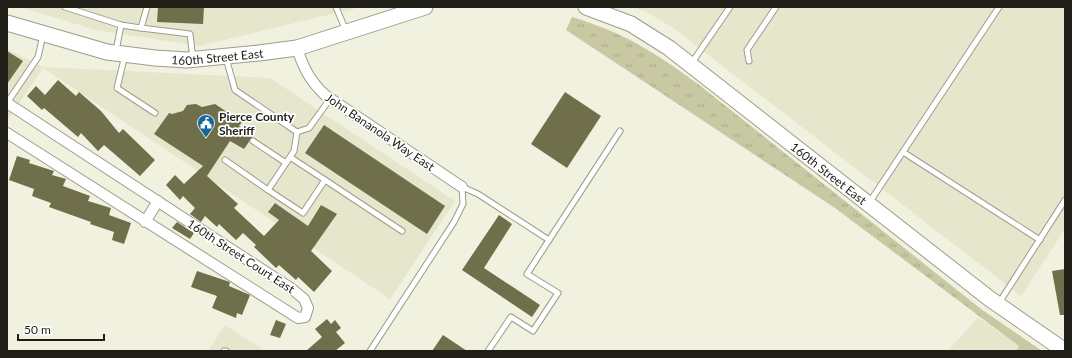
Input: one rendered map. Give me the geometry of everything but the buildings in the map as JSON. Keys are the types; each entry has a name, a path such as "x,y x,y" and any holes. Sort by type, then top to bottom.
{"street":[{"name":"160th Street East","path":"586,7 608,14 631,24 652,37 998,305 1065,351"},
{"name":"160th Street East","path":"7,23 120,54 155,58 193,59 226,57 297,48 415,8"},
{"name":"John Bananola Way East","path":"297,48 302,65 309,78 321,92 462,187"},
{"name":"160th Street Court East","path":"7,103 292,289 304,299 308,308 305,317 298,318 7,133"},
{"path":"145,222 158,201"}],"lane":[{"path":"65,7 121,25 190,34 193,59"},
{"path":"141,28 147,7"},
{"path":"336,7 346,32"},
{"path":"690,65 730,7"},
{"path":"749,61 747,50 776,7"},
{"path":"868,204 999,7"},
{"path":"121,25 117,88 155,113"},
{"path":"7,103 38,57 43,34"},
{"path":"226,57 235,90 296,132"},
{"path":"296,132 309,128 330,99"},
{"path":"488,351 511,316 533,331 558,294 527,274 620,131"},
{"path":"268,190 294,151 296,132"},
{"path":"253,141 286,163"},
{"path":"903,152 1040,240"},
{"path":"290,157 402,231"},
{"path":"225,160 303,213 325,180"},
{"path":"370,351 454,222 463,204 462,187 478,194 549,240"},
{"path":"998,305 1065,200"}],"shaded area":[{"path":"20,7 361,7 199,46 96,30"},
{"path":"634,7 1065,7 1065,229 1021,296 672,27 648,13"},
{"path":"7,49 43,67 270,78 455,201 390,299 43,68 7,121"},
{"path":"978,317 1019,346 1016,351 948,351"},
{"path":"225,325 265,351 208,351"}],"green space":[{"path":"572,17 591,23 638,44 698,84 981,309 1042,351 1016,351 1019,346 835,208 566,30"}],"place":[{"name":"Pierce County Sheriff","path":"206,138"}]}
